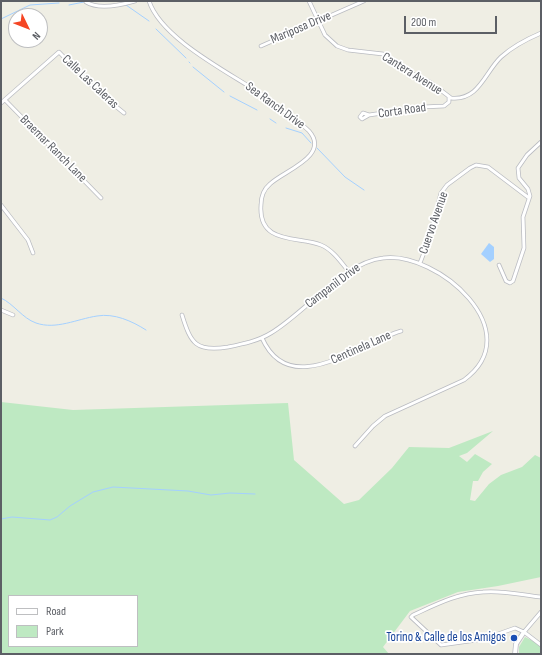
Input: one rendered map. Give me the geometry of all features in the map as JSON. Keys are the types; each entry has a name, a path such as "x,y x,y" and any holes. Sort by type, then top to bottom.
{"street":[{"path":"86,2 91,6 102,6 135,1"},
{"name":"Sea Ranch Drive","path":"149,1 152,10 161,22 183,42 260,93 309,132 313,141 312,152 306,160 274,180 267,187 261,201 261,215 267,227 275,234 287,239 313,243 324,247 334,255 349,272"},
{"name":"Cantera Avenue","path":"309,1 325,35 337,46 348,50 384,54 408,71 430,82 446,95 455,98 471,94 481,85 496,62 532,37 541,33"},
{"name":"Mariposa Drive","path":"260,46 364,1"},
{"name":"Calle Las Caleras","path":"5,100 59,52 98,92 124,114"},
{"name":"Corta Road","path":"369,115 423,107 444,106 450,100 446,95"},
{"path":"1,103 5,100"},
{"name":"Braemar Ranch Lane","path":"5,100 101,198"},
{"path":"499,265 506,281 510,283 513,281 524,248 523,217 530,192 519,178 518,168 527,155 541,142"},
{"name":"Cuervo Avenue","path":"420,263 441,193 447,185 470,168 476,165 488,167 529,198"},
{"path":"1,205 28,240 33,253"},
{"name":"Campanil Drive","path":"182,315 190,337 196,345 204,348 215,349 241,345 262,338 284,324 349,272 364,263 383,258 401,258 420,263 453,284 480,314 487,332 486,352 481,363 470,376 458,383 385,416 373,426 355,446"},
{"path":"1,310 13,315"},
{"name":"Centinela Lane","path":"262,338 268,350 280,361 291,365 313,366 338,360 384,336 401,331"},
{"path":"541,597 497,592 474,593 446,600 413,615 412,619 441,645 484,639 515,628 524,632 541,645"},
{"path":"515,654 518,641 541,612"}],"green space":[{"path":"1,402 73,410 288,403 294,460 344,504 359,500 392,468 409,447 449,448 493,431 467,453 459,456 467,462 475,454 492,464 483,472 478,481 473,481 470,500 475,501 489,484 501,475 522,467 535,455 541,458 541,577 498,586 458,592 410,611 383,647 389,654 1,654"},
{"path":"525,637 541,645 541,654 519,654 519,647"}],"water":[{"path":"489,243 494,247 494,259 490,262 481,254"}],"waterway":[{"path":"87,2 93,1"},
{"path":"69,5 84,2"},
{"path":"1,19 30,5 59,3"},
{"path":"126,5 149,21"},
{"path":"156,29 186,58"},
{"path":"193,67 224,92"},
{"path":"230,96 257,110"},
{"path":"270,119 276,123"},
{"path":"286,128 302,133 311,143"},
{"path":"317,148 345,177 364,190"},
{"path":"1,298 31,321 44,325 59,325 103,315 129,321 146,330"},
{"path":"1,519 12,517 50,520 57,517 70,506 93,492 113,487 188,491 211,495 230,493 255,494"},
{"path":"353,654 368,654"}],"place":[{"name":"Torino & Calle de los Amigos","path":"514,638"}]}
